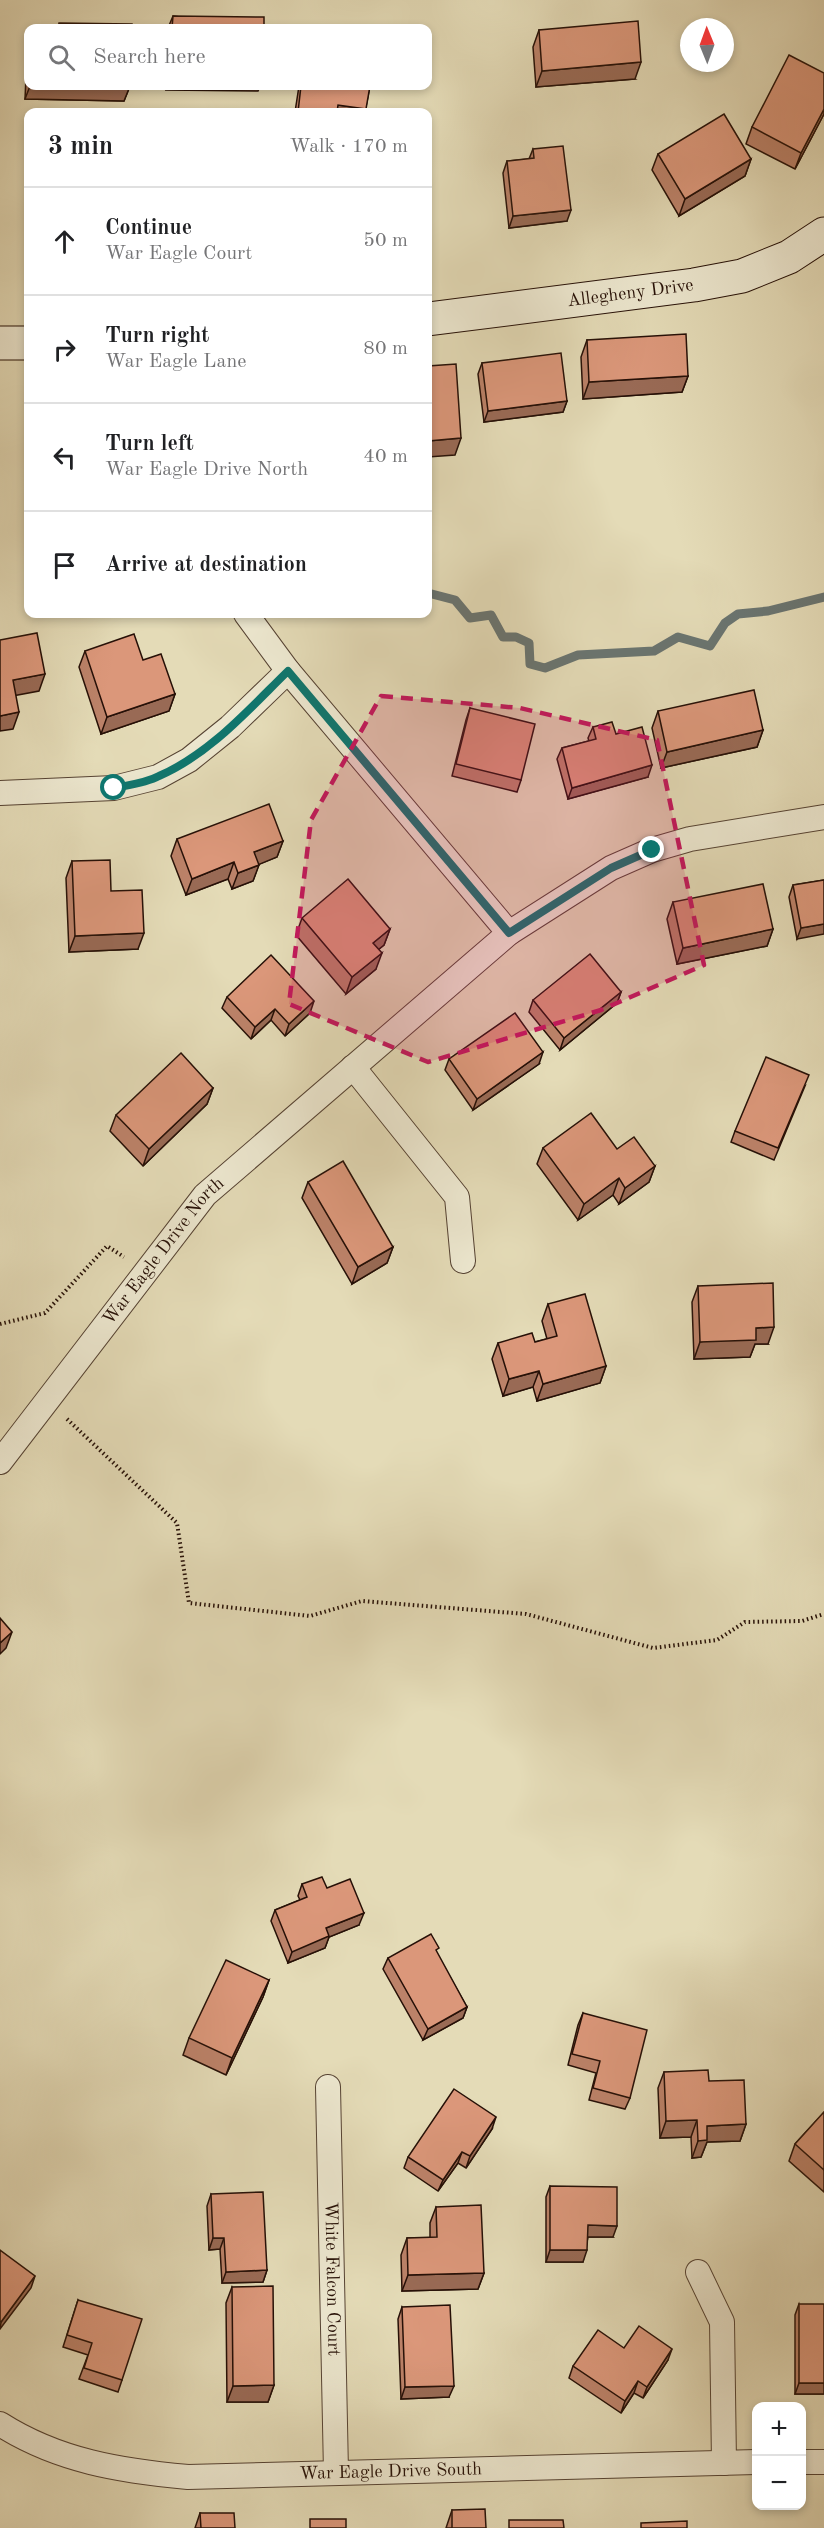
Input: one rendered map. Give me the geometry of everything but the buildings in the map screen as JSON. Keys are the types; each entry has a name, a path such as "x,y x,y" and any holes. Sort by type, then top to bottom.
{"street":[{"name":"Allegheny Drive","path":"432,318 694,285 742,276 789,257 824,234"},
{"path":"0,343 24,343"},
{"path":"249,618 288,671 509,933"},
{"path":"0,792 114,788 158,777 189,760 230,727 288,671"},
{"name":"War Eagle Drive North","path":"0,1462 145,1270 205,1195 509,933 611,868 652,850 690,839 824,817"},
{"path":"353,1066 457,1197 463,1261"},
{"name":"White Falcon Court","path":"328,2087 336,2472"},
{"path":"698,2272 722,2322 724,2463"},
{"name":"War Eagle Drive South","path":"0,2424 61,2455 133,2472 188,2476 752,2462"},
{"path":"806,2462 824,2462"}],"path":[{"path":"0,1324 45,1313 107,1246 145,1270"},
{"path":"46,1400 177,1524 189,1603 310,1616 362,1601 526,1614 653,1648 717,1640 745,1622 802,1621 824,1614"}],"highlighted area":[{"path":"381,696 520,708 657,740 704,965 601,1010 428,1062 289,1004 311,820"}],"waterway":[{"path":"432,594 455,600 470,618 491,615 503,637 516,637 529,643 530,664 545,668 578,655 654,651 678,637 710,646 725,623 738,614 768,611 824,597"}],"route":[{"path":"114,788 158,777 189,760 230,727 288,671 509,933 611,868 652,850"}]}
